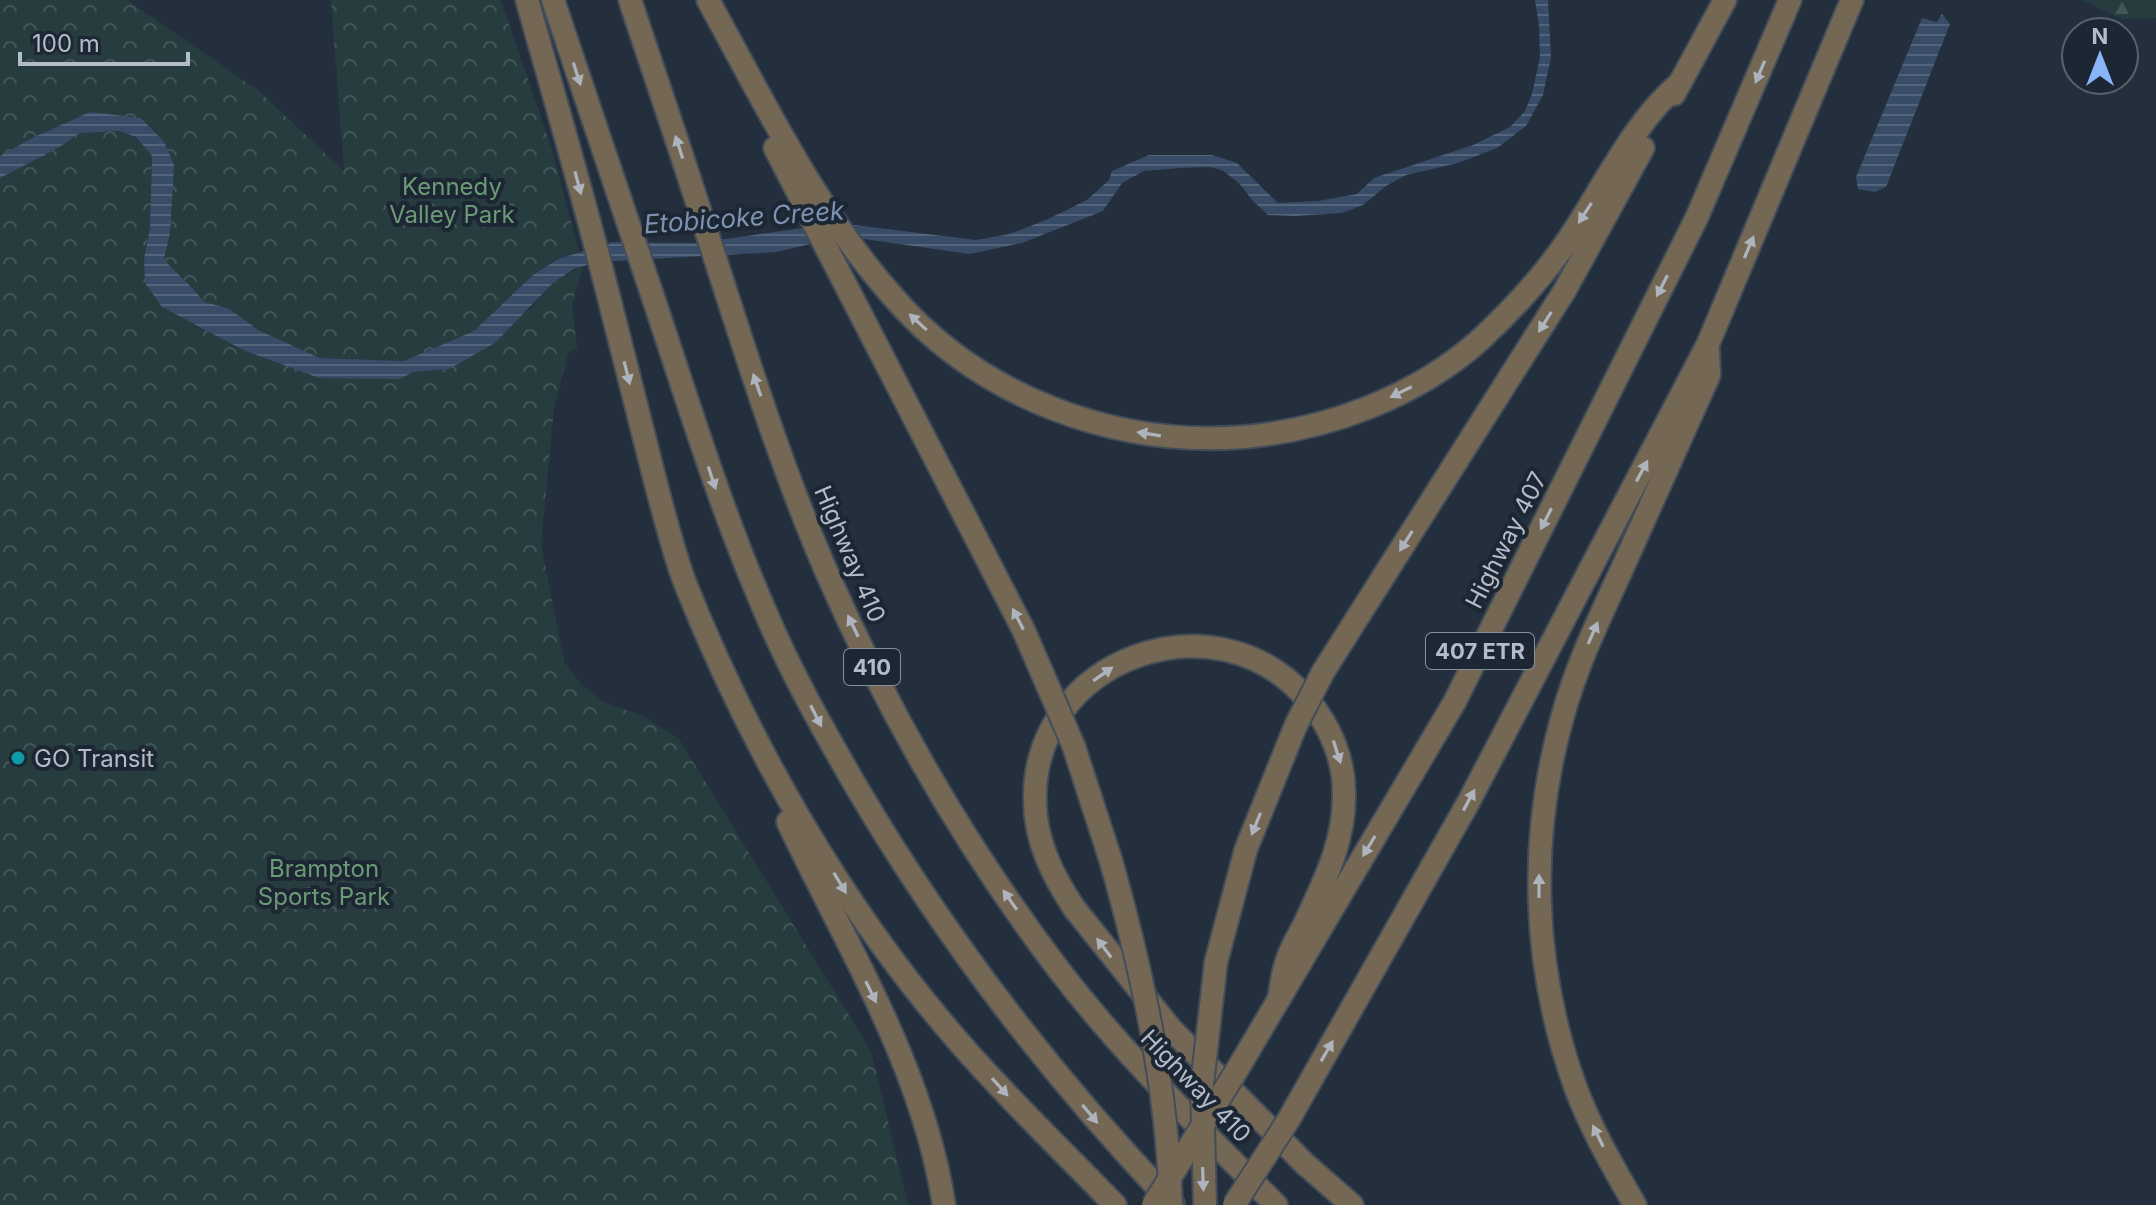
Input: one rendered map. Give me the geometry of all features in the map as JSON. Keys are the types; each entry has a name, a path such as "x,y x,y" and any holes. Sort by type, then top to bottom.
{"highway":[{"path":"527,0 609,297 666,521 684,579 710,642 787,797 849,898 900,970 1027,1118 1115,1205"},
{"path":"553,0 716,490 766,613 825,734 892,848 964,955 1034,1048 1108,1136 1173,1205"},
{"name":"Highway 410","path":"630,0 782,460 827,573 884,690 943,795 1005,893 1050,956 1124,1051 1276,1205"},
{"path":"705,0 778,127 810,196 839,273 1023,629 1074,747 1131,931 1161,1076 1173,1205"},
{"path":"1205,1205 1202,1085 1216,962 1246,849 1296,725 1323,672 1565,290 1725,0"},
{"name":"Highway 407","path":"1153,1205 1237,1070 1454,703 1697,217 1790,0"},
{"name":"407 ETR","path":"1234,1205 1289,1119 1468,803 1708,344 1852,0"},
{"path":"810,196 897,302 955,353 1013,391 1116,428 1174,437 1226,438 1288,431 1357,411 1393,396 1452,362 1479,341 1566,244 1657,102 1680,83"},
{"path":"1635,1205 1594,1129 1561,1043 1542,947 1538,892 1540,835 1550,769 1582,658 1709,375 1708,344"},
{"path":"710,642 717,672 897,1043 928,1129 944,1205"},
{"path":"1279,999 1286,961 1334,862 1341,832 1344,789 1341,764 1332,737 1315,708 1288,680 1244,655 1206,647 1182,646 1153,650 1126,659 1103,672 1072,699 1048,738 1036,779 1035,802 1042,848 1061,889 1074,908 1171,1029 1305,1164 1352,1205"}],"green space":[{"name":"Kennedy Valley Park","path":"0,0 127,0 259,91 344,171 331,0 501,0 552,150 579,252 557,259 533,275 474,331 404,361 320,358 260,331 228,308 204,302 164,259 170,233 164,142 90,112 0,156"},
{"path":"2082,0 2156,0 2156,18 2116,16"},
{"name":"Brampton Sports Park","path":"98,131 129,135 152,156 145,282 162,307 243,350 400,379 413,372 449,369 530,309 553,283 583,266 572,304 577,349 568,353 554,409 541,544 564,662 582,685 604,702 645,717 679,739 871,1051 908,1205 0,1205 0,178 80,133"}],"water":[{"name":"Etobicoke Creek","path":"1535,0 1548,0 1551,57 1543,95 1526,126 1497,148 1458,163 1406,175 1386,186 1363,205 1342,213 1268,215 1239,183 1222,170 1180,168 1144,171 1122,183 1103,211 1022,243 970,254 843,236 777,252 597,262 574,269 553,283 495,343 449,369 413,372 400,379 319,378 243,350 162,307 145,283 152,156 136,137 119,131 80,133 0,178 0,156 90,112 141,118 164,142 174,165 170,233 164,259 204,302 228,308 260,331 320,358 404,361 474,331 533,275 558,259 612,242 698,243 838,223 976,240 1010,234 1087,200 1109,180 1112,171 1149,155 1212,155 1237,163 1278,203 1318,201 1357,194 1374,178 1473,145 1510,127 1525,111 1540,57"},
{"path":"1942,14 1950,24 1886,187 1875,192 1858,189 1856,177 1922,18 1937,22"}],"place":[{"name":"GO Transit","path":"18,758"}]}
